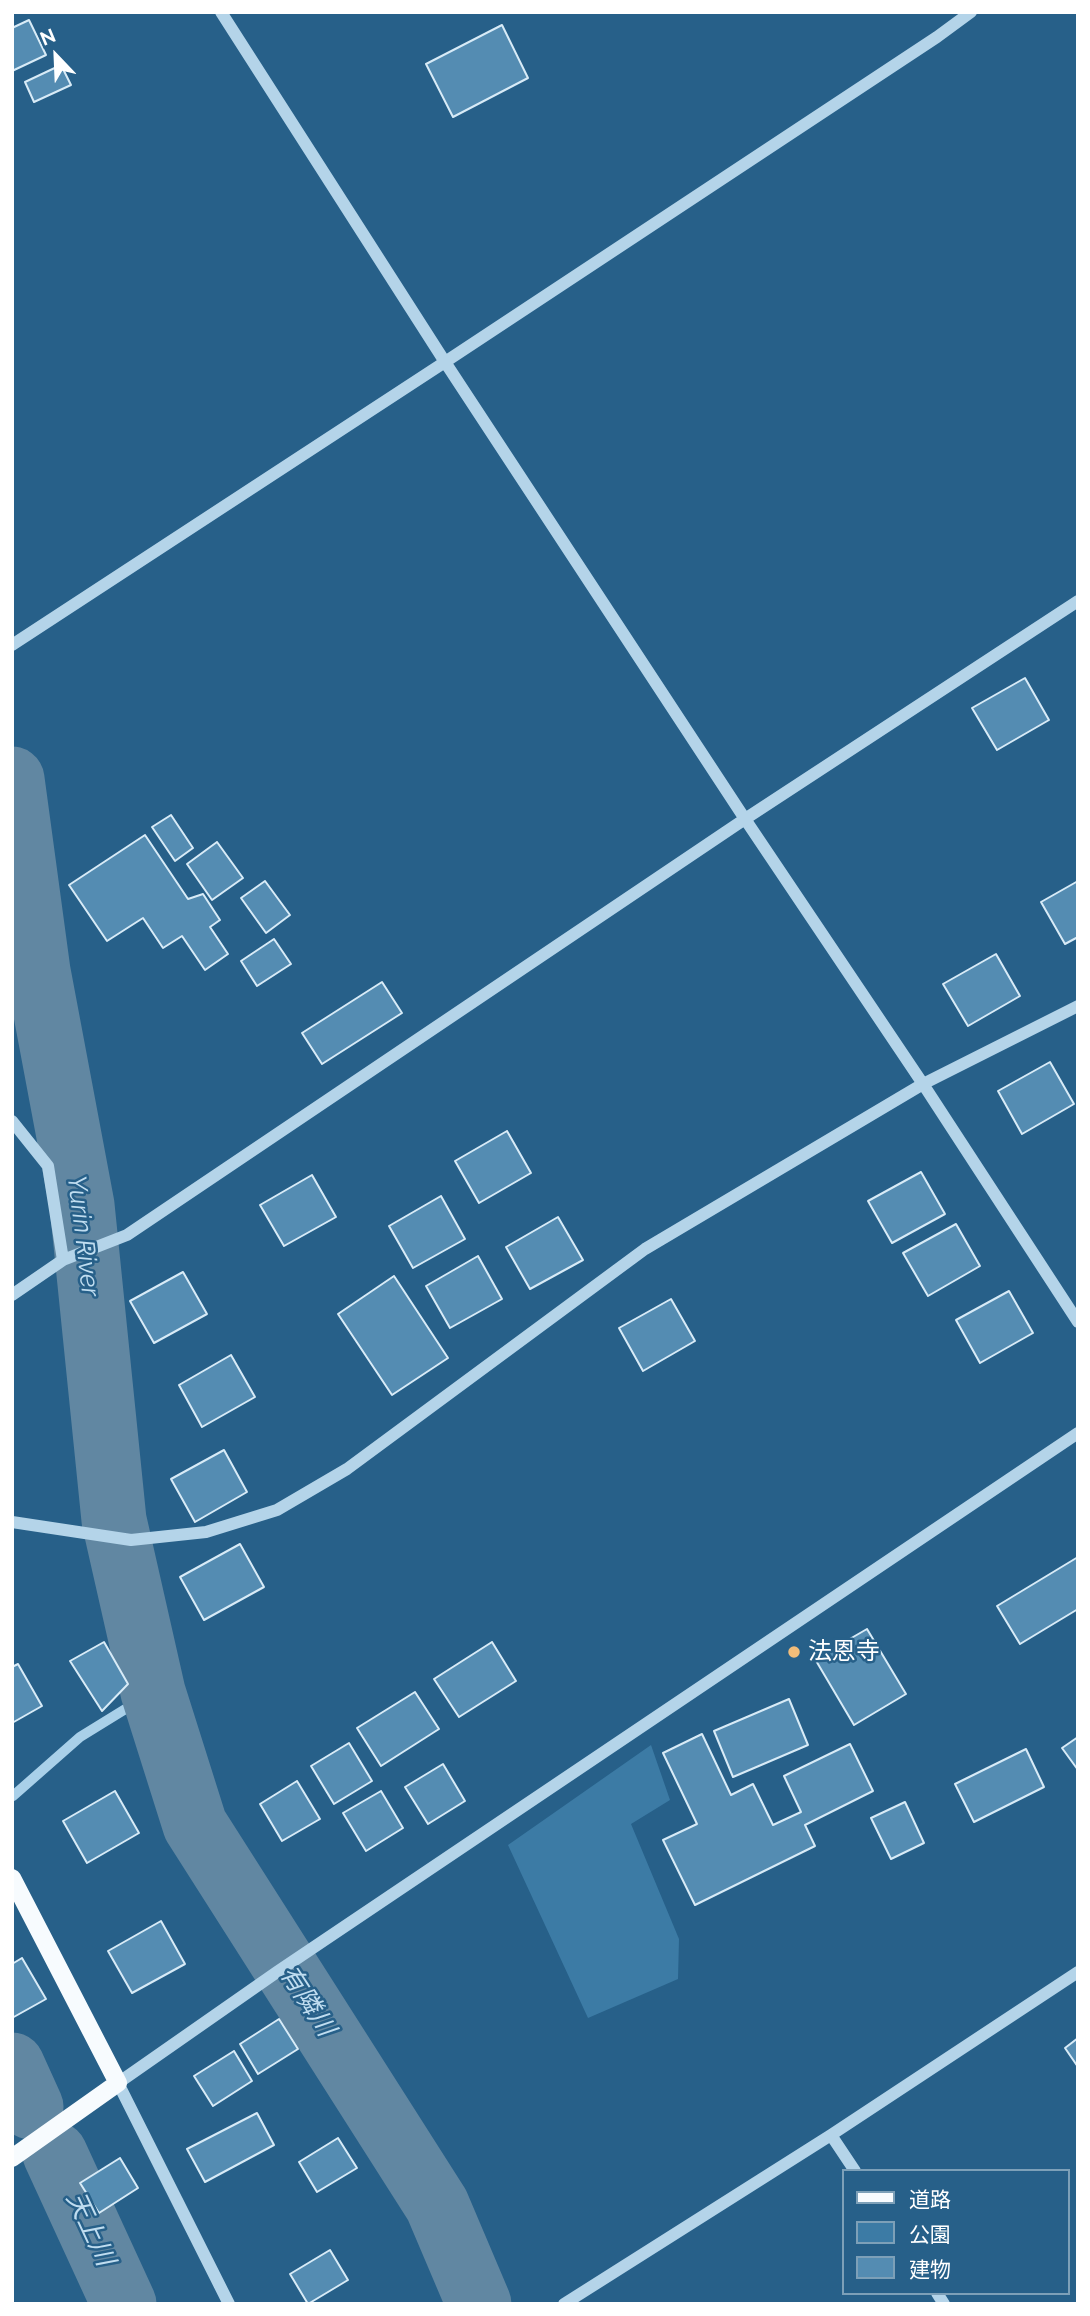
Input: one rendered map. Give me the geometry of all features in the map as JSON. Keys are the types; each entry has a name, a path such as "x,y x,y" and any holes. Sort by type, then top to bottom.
{"main road":[{"path":"12,1878 118,2083 12,2158"}],"street":[{"path":"221,12 444,362 1078,1322"},
{"path":"12,645 937,37 971,12"},
{"path":"12,1295 65,1260 127,1235 745,819 1078,601"},
{"path":"12,1522 131,1540 206,1532 277,1510 347,1469 645,1249 923,1084 1078,1006"},
{"path":"12,1121 48,1166 65,1260"},
{"path":"229,2304 118,2083 277,1972 1078,1433"},
{"path":"564,2304 831,2135 1078,1972"},
{"path":"831,2135 854,2169"}],"green space":[{"path":"651,1745 670,1800 631,1824 679,1939 678,1979 588,2018 508,1845"}],"building":[{"path":"29,20 46,55 12,71 12,28"},
{"path":"502,25 528,78 453,117 426,64"},
{"path":"61,65 71,85 34,102 25,82"},
{"path":"1025,678 1049,720 997,750 972,708"},
{"path":"171,815 193,848 175,861 152,827"},
{"path":"145,835 188,899 203,894 220,920 210,927 228,954 205,970 182,936 163,948 143,918 107,941 69,885"},
{"path":"217,842 243,878 212,900 187,864"},
{"path":"265,881 290,915 266,933 241,898"},
{"path":"1078,881 1078,937 1065,944 1041,902"},
{"path":"274,939 291,964 257,986 241,961"},
{"path":"996,954 1020,996 968,1026 943,984"},
{"path":"382,982 402,1013 322,1064 302,1033"},
{"path":"1050,1062 1074,1104 1022,1134 998,1091"},
{"path":"507,1131 531,1173 479,1203 455,1161"},
{"path":"921,1172 945,1214 892,1243 868,1201"},
{"path":"312,1175 336,1217 284,1246 260,1205"},
{"path":"441,1196 465,1239 413,1268 389,1226"},
{"path":"558,1217 583,1260 530,1289 506,1247"},
{"path":"956,1224 980,1266 928,1296 903,1253"},
{"path":"478,1256 502,1299 450,1328 426,1286"},
{"path":"183,1272 207,1314 154,1343 130,1301"},
{"path":"394,1276 448,1358 392,1395 338,1314"},
{"path":"1009,1291 1033,1333 980,1363 956,1320"},
{"path":"671,1299 695,1341 643,1371 619,1328"},
{"path":"231,1355 255,1397 202,1427 179,1385"},
{"path":"224,1450 247,1492 195,1522 171,1479"},
{"path":"240,1544 264,1587 204,1620 180,1577"},
{"path":"1078,1557 1078,1609 1020,1644 997,1606"},
{"path":"867,1629 906,1694 854,1725 815,1659"},
{"path":"104,1642 128,1684 102,1711 70,1661"},
{"path":"492,1642 516,1681 459,1717 434,1679"},
{"path":"18,1664 42,1706 12,1723 12,1667"},
{"path":"415,1692 439,1729 381,1766 357,1728"},
{"path":"789,1699 808,1745 733,1777 714,1731"},
{"path":"702,1734 731,1795 753,1784 773,1825 801,1812 784,1776 850,1744 873,1791 805,1825 815,1846 695,1905 663,1840 697,1824 663,1753"},
{"path":"1078,1737 1078,1770 1062,1748"},
{"path":"349,1743 372,1781 334,1804 311,1766"},
{"path":"1026,1749 1044,1787 974,1822 955,1784"},
{"path":"443,1764 465,1801 428,1824 405,1787"},
{"path":"297,1781 320,1819 282,1841 260,1804"},
{"path":"115,1791 139,1833 87,1863 63,1821"},
{"path":"381,1791 403,1828 366,1851 343,1813"},
{"path":"905,1802 924,1843 891,1859 871,1818"},
{"path":"161,1921 185,1964 132,1993 108,1951"},
{"path":"22,1958 46,1999 12,2018 12,1964"},
{"path":"279,2019 298,2049 258,2074 240,2044"},
{"path":"1078,2038 1078,2067 1065,2048"},
{"path":"234,2051 252,2081 213,2106 194,2076"},
{"path":"257,2113 274,2145 205,2182 187,2149"},
{"path":"338,2138 357,2168 317,2192 299,2162"},
{"path":"120,2158 138,2188 99,2213 80,2183"},
{"path":"330,2250 348,2280 308,2304 290,2274"}],"waterway":[{"name":"Yurin River","path":"12,779 38,971 82,1205 114,1520 153,1692 195,1825 437,2205 479,2304"},
{"path":"13,1796 80,1737 153,1692"},
{"name":"天上川","path":"12,2065 31,2107"},
{"name":"天上川","path":"55,2154 124,2304"}],"place":[{"name":"法恩寺","path":"794,1652"}],"water label":[{"name":"有隣川","path":"307,2001"}]}
